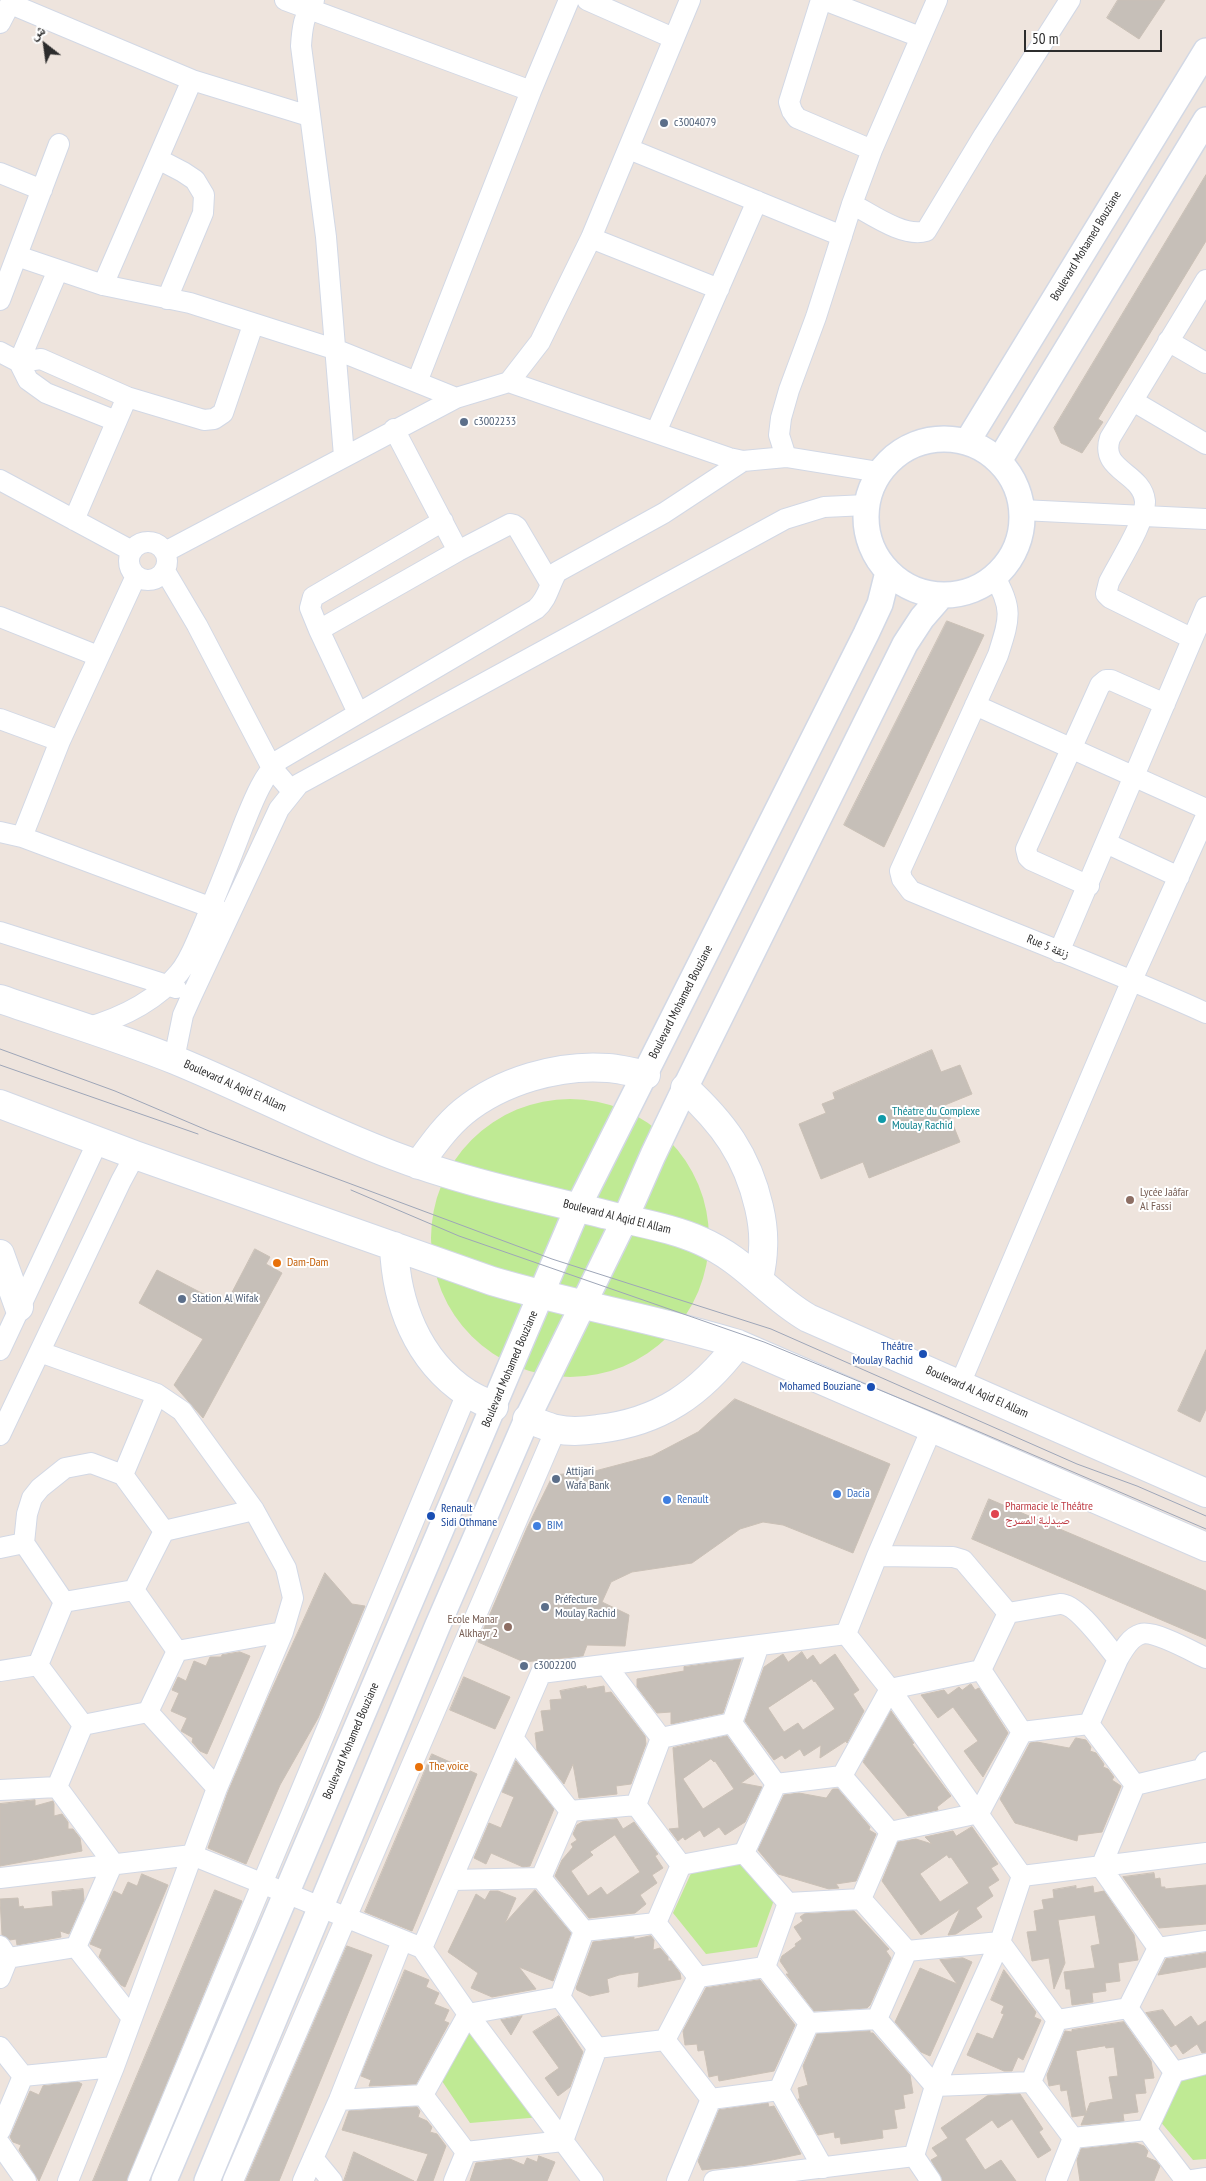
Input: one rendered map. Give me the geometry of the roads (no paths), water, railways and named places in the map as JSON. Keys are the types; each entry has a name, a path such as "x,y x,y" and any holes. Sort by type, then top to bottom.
{"main road":[{"name":"Boulevard Al Aqid El Allam","path":"0,999 174,1059 369,1146 418,1165 508,1191 667,1229 701,1240 732,1257 777,1297 808,1318 1206,1493"},
{"path":"418,1165 442,1132 464,1112 488,1095 515,1083 575,1068 608,1068 646,1075"},
{"path":"685,1088 709,1111 728,1134 743,1160 754,1188 761,1217 764,1247 759,1279"},
{"path":"0,1104 135,1155 483,1278 542,1296 661,1322 738,1344 1206,1547"},
{"path":"394,1246 399,1294 407,1318 418,1340 431,1360 448,1378 467,1393 494,1407"},
{"path":"0,1254 19,1306"},
{"path":"527,1419 556,1429 587,1431 616,1427 646,1419 698,1389 720,1368 738,1344"}],"street":[{"path":"285,0 311,4 530,91"},
{"path":"417,382 530,91 569,0"},
{"path":"587,0 674,38"},
{"path":"292,792 272,768 165,561 155,543 148,542 136,546 132,551 130,564 136,576 152,580 159,576 165,561 344,456 456,398 509,382 540,342 591,238 690,0"},
{"path":"872,150 797,118 789,102 823,0 920,37"},
{"path":"786,457 780,435 781,418 852,204 872,150 936,0"},
{"path":"852,204 902,230 917,234 926,231 984,135 1070,0"},
{"path":"0,23 11,2 192,80 309,116"},
{"path":"311,4 302,26 301,46 326,237 337,350 344,456"},
{"name":"Boulevard Mohamed Bouziane","path":"967,442 1206,51"},
{"path":"103,285 192,80"},
{"path":"999,462 1206,120"},
{"path":"0,300 59,144"},
{"path":"629,149 842,236"},
{"path":"158,159 195,180 204,195 203,213 167,299"},
{"path":"0,173 42,190"},
{"path":"656,432 757,201"},
{"path":"591,238 719,289"},
{"path":"17,256 103,285 190,303 253,325 337,350 456,398"},
{"path":"58,270 19,362 28,380 37,388 116,421"},
{"path":"1191,638 1110,598 1106,594 1109,582 1143,517 1145,502 1143,492 1113,462 1107,449 1110,438 1206,280"},
{"path":"0,352 19,362 41,359 127,397 204,420 214,419 223,413 253,325"},
{"path":"1168,341 1206,363"},
{"path":"509,382 729,458 743,461 786,457 880,472"},
{"path":"74,520 127,397"},
{"path":"1133,401 1206,444"},
{"path":"394,429 458,551"},
{"path":"942,439 967,442 984,450 999,462 1015,484 1022,510 1021,529 1016,546 1007,563 994,576 974,589 942,595 906,586 888,572 874,552 866,529 866,505 869,494 880,472 896,455 918,443 942,439"},
{"path":"86,1028 130,1012 168,985 180,971 190,956 212,906 260,786 272,768 288,754 536,609 547,598 550,583 557,572 664,513 743,461"},
{"path":"0,480 132,551"},
{"path":"174,1059 183,1016 279,809 292,792 307,779 785,519 824,507 866,505"},
{"path":"1022,510 1206,519"},
{"path":"358,713 310,608 313,598 443,521"},
{"path":"319,630 458,551 510,524 514,524 550,583"},
{"name":"Boulevard Mohamed Bouziane","path":"164,2181 542,1296 578,1207 874,619 888,572"},
{"path":"22,837 60,741 136,576"},
{"path":"994,576 1006,598 1008,618 998,654 975,705 1070,750 1206,809"},
{"path":"207,2181 437,1627 527,1419 626,1219 653,1155 685,1088 906,644 922,618 942,595"},
{"path":"1059,952 1165,704 1191,638 1206,607"},
{"path":"0,617 98,656"},
{"path":"1088,886 1031,860 1026,854 1026,849 1100,685 1106,680 1111,680 1165,704"},
{"name":"Rue 5 زنقة","path":"975,705 900,871 902,879 911,891 1132,980 1206,1013"},
{"path":"0,719 60,741"},
{"path":"960,1384 1132,980 1179,877 1201,840 1206,816"},
{"path":"0,832 22,837 212,906 230,915"},
{"path":"1106,843 1179,877"},
{"path":"0,932 168,985 192,995"},
{"path":"0,1350 98,1141"},
{"path":"0,1436 120,1181 135,1155"},
{"path":"40,1352 157,1394 182,1411 254,1510 279,1554 290,1581 292,1598 283,1632 217,1788 114,2067 68,2181"},
{"path":"138,2181 467,1393"},
{"path":"123,1475 157,1394"},
{"path":"846,1634 932,1428"},
{"path":"233,2181 556,1429"},
{"path":"64,1602 24,1543 27,1514 32,1498 53,1475 65,1468 91,1463 123,1475 164,1531"},
{"path":"134,1590 164,1531 254,1510"},
{"path":"0,1548 24,1543"},
{"path":"877,1556 953,1557 964,1560 1008,1613"},
{"path":"64,1602 134,1590"},
{"path":"134,1590 177,1651"},
{"path":"38,1665 64,1602"},
{"path":"1008,1613 1068,1604 1118,1659"},
{"path":"981,1670 1008,1613"},
{"path":"177,1651 283,1632"},
{"path":"1088,1724 1118,1659 1130,1642 1139,1634 1144,1633 1157,1636 1206,1658"},
{"path":"422,1948 541,1673 846,1634"},
{"path":"846,1634 890,1689 1022,1876"},
{"path":"732,1723 759,1645"},
{"path":"148,1712 177,1651"},
{"path":"0,1671 38,1665"},
{"path":"38,1665 83,1725"},
{"path":"606,1665 661,1738"},
{"path":"842,1776 890,1689 981,1670"},
{"path":"981,1670 1022,1732"},
{"path":"148,1712 217,1788"},
{"path":"83,1725 148,1712"},
{"path":"661,1738 732,1723"},
{"path":"732,1723 776,1784"},
{"path":"1022,1732 1088,1724"},
{"path":"1088,1724 1135,1785"},
{"path":"57,1787 83,1725"},
{"path":"890,1832 979,1813 1022,1732"},
{"path":"513,1738 570,1811"},
{"path":"636,1804 661,1738"},
{"path":"1135,1785 1205,1769"},
{"path":"776,1784 842,1776"},
{"path":"842,1776 890,1832"},
{"path":"744,1853 776,1784"},
{"path":"1101,1868 1135,1785"},
{"path":"0,1790 57,1787"},
{"path":"57,1787 113,1863"},
{"path":"570,1811 636,1804"},
{"path":"636,1804 681,1865"},
{"path":"541,1878 570,1811"},
{"path":"861,1899 890,1832"},
{"path":"681,1865 744,1853"},
{"path":"744,1853 788,1903"},
{"path":"1022,1876 1101,1868 1206,1853"},
{"path":"0,1878 192,1855 422,1948 468,2014 593,2181"},
{"path":"76,1947 113,1863"},
{"path":"656,1923 681,1865"},
{"path":"1101,1868 1158,1948"},
{"path":"914,2156 935,2086 1000,1942 1022,1876"},
{"path":"452,1880 541,1878"},
{"path":"541,1878 584,1931"},
{"path":"788,1903 861,1899"},
{"path":"861,1899 906,1952"},
{"path":"765,1966 788,1903"},
{"path":"584,1931 656,1923"},
{"path":"656,1923 698,1977"},
{"path":"560,1997 584,1931"},
{"path":"303,2181 339,2100 402,1941"},
{"path":"1158,1948 1206,1941"},
{"path":"906,1952 1000,1942"},
{"path":"1000,1942 1057,2020"},
{"path":"76,1947 132,2018"},
{"path":"0,1978 4,1952 76,1947"},
{"path":"1128,2008 1158,1948"},
{"path":"877,2019 906,1952"},
{"path":"698,1977 765,1966"},
{"path":"765,1966 809,2023"},
{"path":"665,2040 698,1977"},
{"path":"468,2014 560,1997"},
{"path":"560,1997 598,2048"},
{"path":"1057,2020 1128,2008"},
{"path":"1128,2008 1174,2072"},
{"path":"423,2095 468,2014"},
{"path":"877,2019 935,2086"},
{"path":"809,2023 877,2019"},
{"path":"1031,2082 1057,2020"},
{"path":"779,2090 809,2023"},
{"path":"598,2048 665,2040"},
{"path":"665,2040 711,2099"},
{"path":"0,2047 23,2076"},
{"path":"563,2141 598,2048"},
{"path":"1174,2072 1206,2064"},
{"path":"23,2076 114,2067"},
{"path":"1147,2130 1174,2072"},
{"path":"0,2131 23,2076"},
{"path":"935,2086 1031,2082"},
{"path":"1031,2082 1073,2138"},
{"path":"711,2099 779,2090"},
{"path":"779,2090 823,2168"},
{"path":"339,2100 423,2095"},
{"path":"423,2095 466,2152"},
{"path":"677,2181 711,2099"},
{"path":"1073,2138 1147,2130"},
{"path":"1147,2130 1186,2181 1206,2178"},
{"path":"1056,2181 1073,2138"},
{"path":"466,2152 563,2141"},
{"path":"0,2144 26,2181"},
{"path":"454,2181 466,2152"},
{"path":"714,2181 914,2156"},
{"path":"914,2156 931,2181"},
{"path":"312,2158 332,2181"}],"tram line":[{"path":"0,1049 115,1091 209,1131 552,1259 771,1329 1077,1464 1137,1486 1206,1516"},
{"path":"0,1065 198,1134"},
{"path":"351,1190 459,1236 764,1342 1206,1529"}],"place":[{"name":"c3004079","path":"664,123"},
{"name":"c3002233","path":"464,422"},
{"name":"Théatre du Complexe Moulay Rachid","path":"882,1119"},
{"name":"Lycée Jaâfar Al Fassi","path":"1130,1200"},
{"name":"Dam-Dam","path":"277,1263"},
{"name":"Station Al Wifak","path":"182,1299"},
{"name":"Théâtre Moulay Rachid","path":"923,1354"},
{"name":"Mohamed Bouziane","path":"871,1387"},
{"name":"Attijari Wafa Bank","path":"556,1479"},
{"name":"Dacia","path":"837,1494"},
{"name":"Renault","path":"667,1500"},
{"name":"Pharmacie le Théâtre صيدلية المسرح","path":"995,1514"},
{"name":"Renault Sidi Othmane","path":"431,1516"},
{"name":"BIM","path":"537,1526"},
{"name":"Préfecture Moulay Rachid","path":"545,1607"},
{"name":"Ecole Manar Alkhayr 2","path":"508,1627"},
{"name":"c3002200","path":"524,1666"},
{"name":"The voice","path":"419,1767"}]}
